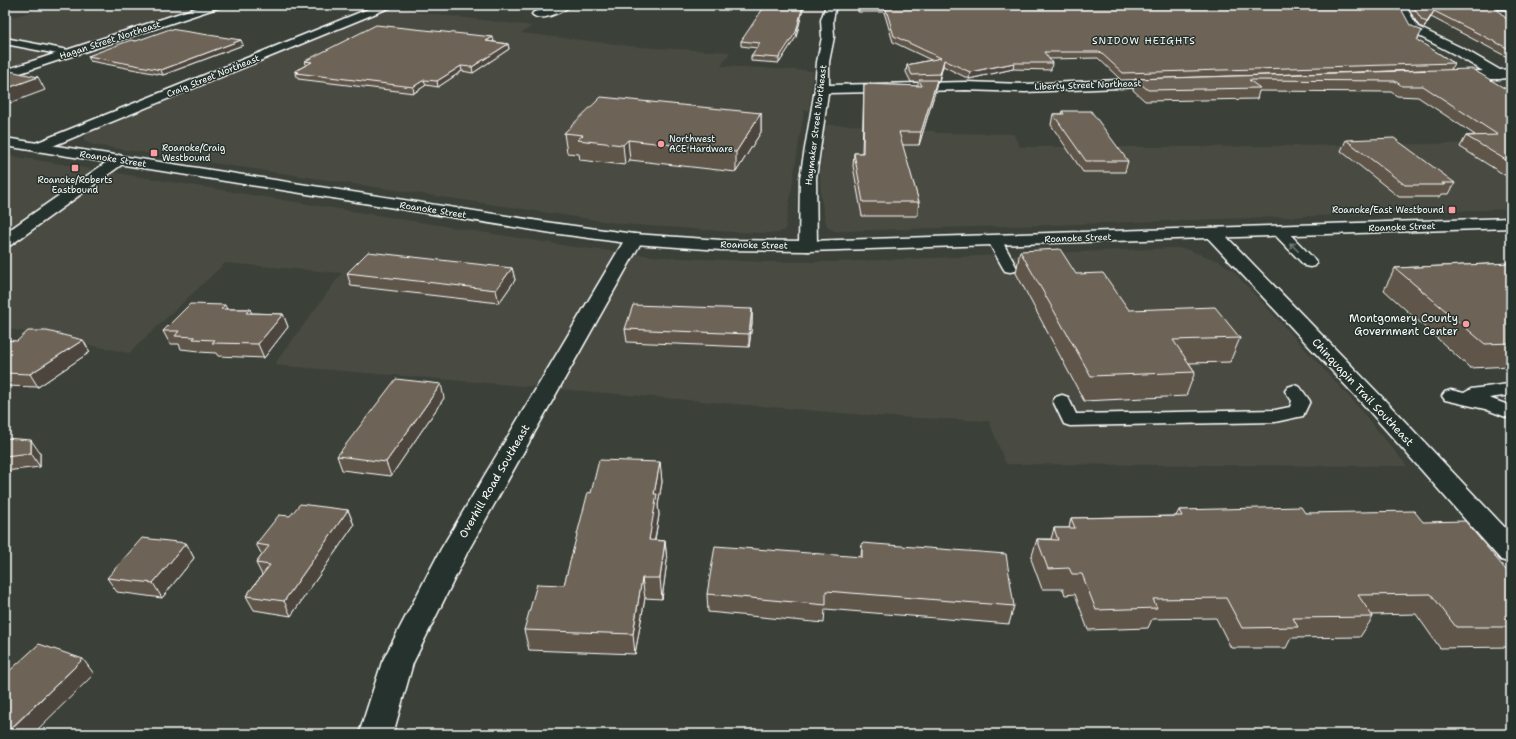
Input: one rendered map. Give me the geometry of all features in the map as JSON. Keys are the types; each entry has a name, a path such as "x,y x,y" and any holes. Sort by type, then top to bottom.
{"street":[{"name":"Hagan Street Northeast","path":"5,74 216,5"},
{"name":"Craig Street Northeast","path":"38,147 387,5"},
{"path":"538,14 552,12 565,5"},
{"name":"Haymaker Street Northeast","path":"808,246 808,178 822,89 823,62 828,37 827,20 831,5"},
{"path":"1400,5 1413,29 1505,74 1511,82"},
{"path":"1494,5 1511,7"},
{"path":"1443,76 1505,74"},
{"name":"Liberty Street Northeast","path":"822,89 944,86 1025,88 1176,82"},
{"name":"Roanoke Street","path":"5,142 460,214 634,239 721,245 808,246 1511,223"},
{"path":"5,241 119,160"},
{"name":"Chinquapin Trail Southeast","path":"1213,233 1371,399 1511,552"},
{"name":"Overhill Road Southeast","path":"376,734 398,662 455,549 634,239"}],"lane":[{"path":"5,41 68,53"},
{"path":"1279,231 1310,263"},
{"path":"995,240 1010,268"},
{"path":"1509,390 1504,395 1505,402 1511,410"},
{"path":"1509,390 1481,395 1451,396 1490,404 1511,413"},
{"path":"1062,401 1070,420 1275,416 1297,412 1301,401 1294,391"}],"shaded area":[{"path":"57,5 208,5 5,69 5,19"},
{"path":"390,9 532,26 521,33 639,47 730,52 721,66 813,71 809,110 804,110 785,230 778,233 736,232 623,224 94,145 84,140 84,137 91,131 106,124"},
{"path":"826,125 921,126 922,131 934,131 935,133 1013,134 1020,147 1201,147 1511,143 1511,209 836,231 827,227 821,199 820,171"},
{"path":"5,155 574,247 662,257 765,262 835,262 1175,248 1185,249 1219,261 1232,270 1353,401 1407,466 1006,464 989,421 878,416 274,365 342,273 225,263 129,353 5,328"}],"building":[{"path":"768,5 803,5 796,32 779,58 751,56 760,43 741,41 762,10"},
{"path":"1399,5 1410,25 1422,31 1417,40 1454,63 1123,73 1100,52 1044,52 1052,63 1014,63 970,72 944,60 940,74 912,75 907,65 941,58 894,36 885,6 858,6"},
{"path":"1412,5 1493,5 1511,24 1511,50 1434,11 1427,22 1422,20"},
{"path":"376,25 493,37 486,41 508,44 472,67 461,66 437,81 424,80 413,87 296,73 299,72 295,71 312,62 305,61"},
{"path":"170,29 241,40 161,70 88,56 131,40 136,41"},
{"path":"1472,69 1511,92 1511,163 1466,136 1498,135 1423,86 1402,86 1395,81 1249,80 1260,88 1148,90 1135,79"},
{"path":"5,70 38,77 5,89"},
{"path":"919,80 937,80 921,132 899,132 919,202 863,202 854,153 863,153 864,84 922,86"},
{"path":"601,97 761,113 736,152 628,140 623,145 577,140 583,135 564,133"},
{"path":"1062,111 1091,111 1128,161 1086,161 1053,114 1064,114"},
{"path":"1394,138 1455,183 1442,183 1445,185 1405,185 1346,140"},
{"path":"1060,249 1076,274 1103,273 1129,310 1215,307 1240,338 1173,340 1195,372 1091,376 1020,251"},
{"path":"368,252 512,268 496,290 347,273"},
{"path":"1511,263 1511,343 1485,344 1395,268"},
{"path":"190,304 225,305 221,309 250,309 246,313 283,314 258,344 212,343 215,340 175,336 179,331 163,331"},
{"path":"633,305 752,309 749,334 625,329"},
{"path":"28,331 47,331 83,340 30,374 5,373 5,340 17,341"},
{"path":"396,379 441,384 386,462 337,456"},
{"path":"5,438 31,440 31,453 5,456"},
{"path":"599,460 660,462 654,494 657,494 649,540 665,541 660,578 642,578 633,634 524,630 537,584 564,585 588,492 591,493"},
{"path":"300,504 348,510 284,601 246,596 270,565 256,563 269,546 256,544 279,515 290,516"},
{"path":"1301,507 1305,513 1414,511 1423,522 1465,521 1511,576 1511,627 1456,627 1431,594 1358,595 1373,617 1293,618 1298,627 1242,628 1226,598 1153,599 1157,608 1096,610 1082,574 1072,574 1069,568 1048,569 1037,539 1058,540 1054,528 1075,528 1071,518 1182,516 1179,510"},
{"path":"142,538 186,543 153,583 107,578"},
{"path":"862,543 1006,554 1014,606 826,591 826,605 707,594 715,546 862,557"},
{"path":"39,644 83,659 5,734 5,675"}],"place":[{"name":"Northwest ACE Hardware","path":"661,144"},
{"name":"Roanoke/Craig Westbound","path":"154,153"},
{"name":"Roanoke/Roberts Eastbound","path":"75,168"},
{"name":"Roanoke/East Westbound","path":"1452,210"},
{"name":"Montgomery County Government Center","path":"1466,324"}],"district":[{"name":"SNIDOW HEIGHTS","path":"1144,40"}]}
